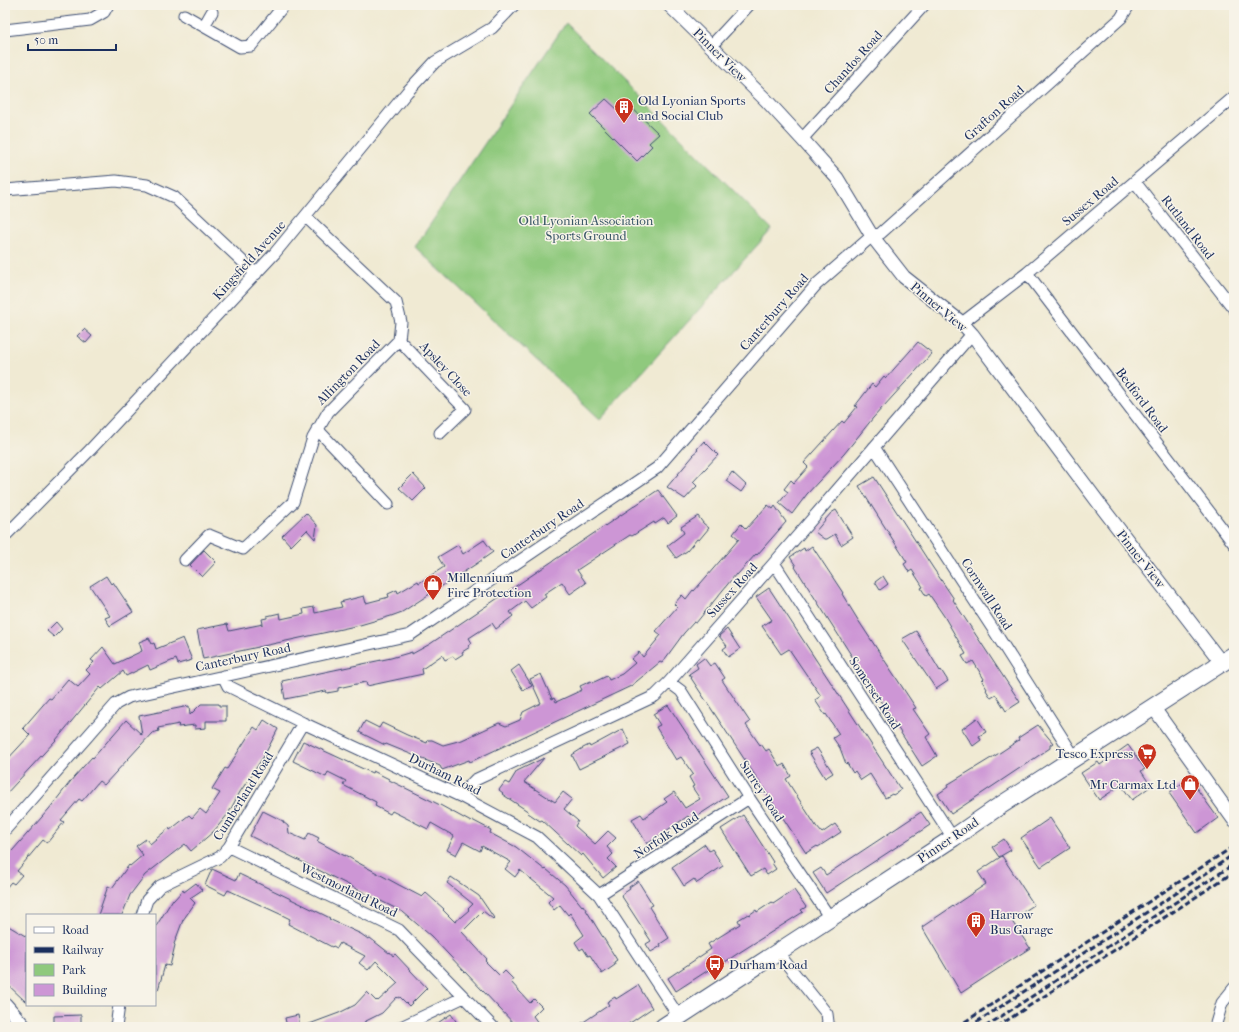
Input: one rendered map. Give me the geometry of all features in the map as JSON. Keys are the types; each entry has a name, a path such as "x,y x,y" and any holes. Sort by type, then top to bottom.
{"main road":[{"name":"Pinner Road","path":"663,1027 1227,659"}],"street":[{"path":"5,30 90,20 104,12 108,5"},
{"path":"184,15 240,47 251,46 284,5"},
{"name":"Kingsfield Avenue","path":"7,531 165,371 256,274 306,217 407,92 435,62 492,28 514,5"},
{"name":"Pinner View","path":"669,5 802,138 837,178 872,236 904,277 962,323 972,334 1104,510 1227,659"},
{"path":"711,46 749,5"},
{"name":"Chandos Road","path":"802,138 924,5"},
{"name":"Grafton Road","path":"872,236 881,233 1121,18 1129,5"},
{"path":"204,26 212,12"},
{"name":"Sussex Road","path":"962,323 1027,273 1234,97"},
{"path":"5,190 116,181 147,185 174,197 256,274"},
{"name":"Rutland Road","path":"1135,182 1234,309"},
{"name":"Allington Road","path":"185,560 209,535 243,549 293,502 313,438 328,412 399,340 401,322 396,302 306,217"},
{"name":"Canterbury Road","path":"5,830 116,704 129,697 410,635 657,468 817,284 872,236"},
{"name":"Bedford Road","path":"1027,273 1234,544"},
{"name":"Sussex Road","path":"460,796 475,780 655,696 774,563 972,334"},
{"name":"Apsley Close","path":"399,340 465,409 440,434"},
{"path":"317,429 388,504"},
{"name":"Cornwall Road","path":"874,447 1075,758"},
{"name":"Somerset Road","path":"774,563 952,838"},
{"name":"Durham Road","path":"223,676 228,686 303,723 460,796 538,837 599,895 679,1017"},
{"name":"Surrey Road","path":"669,682 681,691 749,798 830,918"},
{"path":"1154,707 1234,820"},
{"name":"Cumberland Road","path":"142,914 147,900 160,886 220,857 230,847 303,723"},
{"name":"Norfolk Road","path":"599,895 749,798"},
{"name":"Westmorland Road","path":"230,847 399,930 493,1027"},
{"path":"778,953 827,1014 828,1022 826,1027"},
{"path":"1215,1027 1222,1003 1234,988"},
{"path":"400,1027 464,997"},
{"path":"5,1004 25,1027"},
{"path":"116,1027 119,1006"}],"green space":[{"name":"Old Lyonian Association Sports Ground","path":"566,23 772,229 600,419 415,247"}],"building":[{"name":"Old Lyonian Sports and Social Club","path":"606,99 618,110 626,102 659,134 649,143 652,146 637,161 590,114"},
{"path":"84,329 92,336 86,343 77,336"},
{"path":"918,342 932,353 873,418 844,454 807,494 792,514 779,503 788,492 784,489 791,480 794,483 808,467 804,463 842,421 844,423 857,407 855,406 872,384 875,387 884,376 886,378"},
{"path":"704,441 718,455 693,482 697,486 685,499 667,487"},
{"path":"732,472 746,485 741,492 726,481"},
{"path":"413,474 426,488 413,501 399,488"},
{"path":"874,477 1020,702 1006,711 996,695 991,698 982,681 984,679 973,661 967,664 962,656 966,654 944,616 929,594 926,596 921,588 923,587 912,570 909,572 904,564 907,562 859,486"},
{"path":"658,490 677,516 668,523 664,518 655,524 654,522 632,536 630,535 577,570 586,583 570,594 562,582 544,594 546,597 531,608 525,601 510,612 513,616 496,629 492,623 469,638 472,643 468,646 470,647 455,659 453,656 445,660 442,655 422,669 423,674 367,686 366,682 338,688 338,691 327,693 326,691 285,699 282,681 391,658 412,652 412,654 430,644"},
{"path":"768,505 773,509 775,506 786,522 757,555 756,554 737,575 736,574 696,623 694,622 684,633 662,663 660,662 631,686 470,762 469,760 442,770 440,766 386,744 385,745 359,732 365,721 379,728 382,723 427,743 428,740 432,740 443,745 462,740 499,723 506,726 520,720 523,712 541,703 530,679 541,674 552,699 554,698 556,702 582,690 580,686 591,681 592,683 607,676 609,680 622,674 635,663 631,659 639,652 643,657 661,635 656,631 677,607 674,604 682,595 686,599 693,590 694,591 739,539 733,534 741,524 746,529"},
{"path":"836,510 853,537 841,545 835,534 827,539 824,539 815,532 831,513"},
{"path":"306,513 317,525 315,539 307,530 291,546 282,536"},
{"path":"698,516 709,528 687,551 676,558 667,546 684,533 681,527"},
{"path":"484,540 493,552 402,612 360,625 203,659 197,630 227,624 229,631 263,624 262,619 267,618 267,616 280,613 281,619 304,614 303,609 314,607 315,613 342,607 340,602 364,596 366,603 389,597 388,594 397,590 398,593 418,581 419,583 444,567 438,557 458,545 463,554"},
{"path":"812,546 843,593 842,594 858,620 916,708 913,709 930,734 926,737 937,756 922,766 790,557 804,548 805,551"},
{"path":"204,550 216,562 202,577 190,565"},
{"path":"106,576 111,584 113,582 133,612 110,626 105,618 110,616 90,586"},
{"path":"883,576 888,584 880,590 875,582"},
{"path":"769,588 901,790 885,798 870,774 861,780 855,771 853,773 847,763 846,764 840,748 833,738 839,734 815,700 821,696 789,649 781,654 762,626 772,620 756,597"},
{"path":"56,622 62,629 54,637 47,631"},
{"path":"727,629 740,649 728,657 723,649 727,646 719,636"},
{"path":"916,631 940,671 941,670 948,681 936,689 902,639"},
{"path":"149,638 152,644 154,643 156,649 183,638 192,660 178,664 176,659 150,670 148,665 126,676 123,671 102,689 100,687 56,740 5,795 5,762 30,735 23,728 49,698 51,699 68,679 78,687 90,674 86,670 94,662 91,660 103,647 115,664 142,651 139,642"},
{"path":"704,658 710,666 715,663 725,678 722,680 750,722 746,725 760,745 761,744 766,751 769,749 780,767 784,764 791,776 786,779 816,826 822,833 835,824 841,832 806,853 691,678 689,674 698,668 696,664"},
{"path":"519,665 532,686 523,690 511,671"},
{"path":"201,704 219,704 219,706 226,706 226,721 206,721 206,728 195,729 195,725 178,727 179,724 158,728 159,731 152,733 104,785 99,781 82,801 79,799 61,820 64,822 47,843 43,840 17,871 22,875 14,884 11,882 5,889 5,859 49,809 74,777 92,757 93,758 126,720 142,735 139,716 189,706 190,715"},
{"path":"668,705 728,796 691,820 688,816 647,844 632,819 641,814 644,818 667,802 664,799 674,792 685,808 700,799 692,787 694,786 689,777 693,774 681,757 676,760 656,727 660,725 653,714"},
{"path":"977,718 986,732 979,736 981,740 973,746 962,729"},
{"path":"264,720 278,729 264,756 240,792 228,814 214,831 191,851 185,844 145,875 130,895 122,914 98,914 108,886 112,888 129,865 130,866 143,855 136,846 146,839 150,844 169,828 170,830 189,815 192,818 200,809 206,814 220,793 212,789 225,768 227,769 254,727 258,730"},
{"path":"1038,725 1053,743 1050,745 1050,748 951,814 938,794 948,787 947,785 1001,752 1019,740 1018,738"},
{"path":"623,729 630,744 579,769 572,755 583,748 589,745 590,747"},
{"path":"303,741 372,773 373,771 471,822 472,820 491,830 490,833 516,847 565,885 582,906 583,905 617,960 614,962 615,965 602,974 590,955 588,956 583,948 580,950 575,942 584,935 570,913 568,915 560,905 554,910 548,902 553,897 520,870 515,877 505,869 511,862 482,846 480,851 463,842 456,855 447,850 454,836 431,823 428,829 392,811 390,814 375,806 376,802 343,785 346,781 328,772 326,777 293,761"},
{"path":"1128,745 1145,769 1141,771 1151,786 1132,800 1121,785 1099,800 1081,773 1098,762 1100,765"},
{"path":"817,748 833,773 825,778 809,752"},
{"path":"544,758 524,782 555,802 563,792 572,799 564,809 578,821 575,826 595,844 608,831 616,838 607,847 613,854 608,859 616,867 603,878 583,854 581,856 542,820 540,821 528,813 529,812 502,794 503,793 499,790 505,782 509,784 517,771"},
{"name":"Mr Carmax Ltd","path":"1189,778 1218,818 1197,833 1169,793"},
{"path":"263,811 283,821 288,826 289,833 305,840 309,833 319,838 317,841 422,897 426,893 444,909 443,910 455,922 469,910 468,909 473,904 447,883 451,877 479,896 494,918 493,919 483,911 462,932 487,959 485,961 500,976 505,971 513,979 511,982 530,1003 534,999 542,1007 533,1016 541,1027 517,1027 431,936 403,912 250,836"},
{"path":"921,812 930,825 826,893 813,873 821,868 826,875"},
{"path":"743,815 776,869 767,875 763,869 751,876 721,829"},
{"path":"1050,818 1070,848 1041,867 1021,838"},
{"path":"1004,839 1011,850 999,857 992,847"},
{"path":"705,844 709,851 712,849 723,866 697,883 694,879 684,886 672,867"},
{"name":"Harrow Bus Garage","path":"1002,856 1034,905 1011,920 1030,948 961,993 922,927 986,884 978,872"},
{"path":"212,869 236,880 239,874 330,918 329,919 361,934 368,939 370,938 389,953 390,952 393,956 395,954 427,988 409,1006 400,997 397,997 382,1013 364,1022 365,1024 358,1027 304,1027 355,1005 367,992 376,1001 378,1001 398,983 376,961 368,970 359,963 365,956 340,943 337,948 332,947 288,924 290,919 280,914 228,890 225,895 205,885"},
{"path":"638,881 653,905 649,907 669,938 660,944 661,946 651,952 646,944 651,941 621,895"},
{"path":"196,883 202,890 190,898 195,903 183,920 174,944 170,966 165,965 158,990 156,989 156,926 173,899 174,900 183,890 184,892"},
{"path":"794,890 806,907 801,910 803,912 725,962 724,960 676,991 668,978 711,949 708,944 740,924 738,920 756,910 757,912 772,902 773,904"},
{"path":"5,924 26,936 26,1002 5,982"},
{"path":"638,985 652,1008 633,1021 623,1027 576,1027 609,1005 607,1002 615,997 616,999"},
{"path":"451,1014 460,1027 432,1027"},
{"path":"81,1015 81,1027 54,1027 54,1016"},
{"path":"298,1015 300,1027 287,1027 285,1018"}],"railway":[{"path":"957,1027 1234,846"},
{"path":"969,1027 1192,883 1234,854"},
{"path":"985,1027 1234,864"},
{"path":"997,1027 1234,872"}],"place":[{"name":"Old Lyonian Sports and Social Club","path":"624,124"},
{"name":"Millennium Fire Protection","path":"433,601"},
{"name":"Tesco Express","path":"1147,770"},
{"name":"Mr Carmax Ltd","path":"1190,801"},
{"name":"Harrow Bus Garage","path":"976,938"},
{"name":"Durham Road","path":"715,981"}]}
